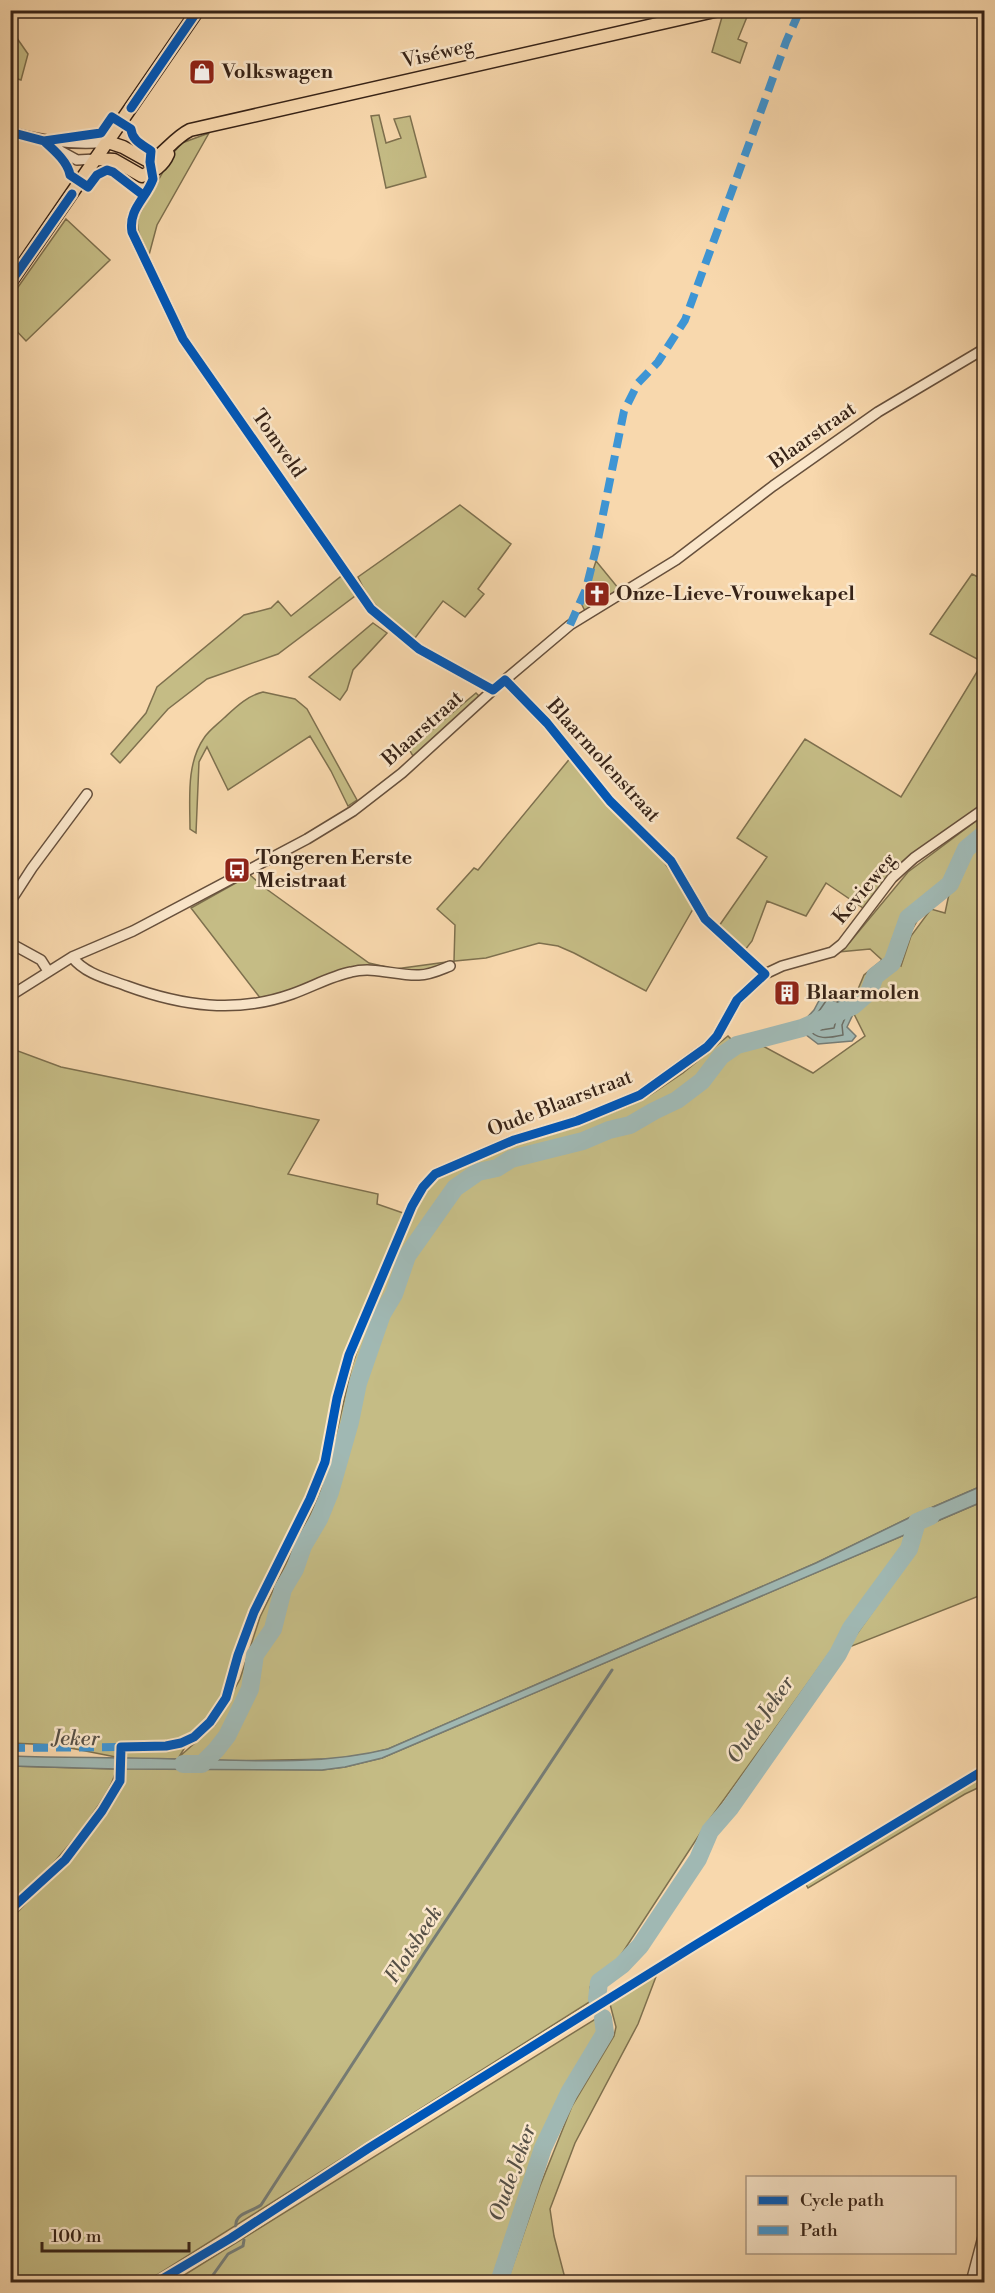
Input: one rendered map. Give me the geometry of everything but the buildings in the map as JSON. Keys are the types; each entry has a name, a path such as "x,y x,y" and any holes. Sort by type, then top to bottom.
{"main road":[{"path":"10,282 198,10"},
{"name":"Viséweg","path":"148,170 165,160 170,146 183,133 190,130 719,10"},
{"path":"108,142 123,147 148,170"},
{"path":"96,159 114,160 148,170"}],"street":[{"path":"10,132 44,141 88,144 108,142"},
{"path":"44,141 77,160 96,159"},
{"name":"Tomveld","path":"148,170 143,195 132,213 130,221 132,232 183,339 371,609 419,649 493,690"},
{"name":"Blaarstraat","path":"10,996 72,957 133,931 307,839 353,811 402,773 493,690 570,625 676,560 773,486 878,412 984,349"},
{"name":"Blaarmolenstraat","path":"505,680 547,723 610,801 671,861 705,919 765,974"},
{"path":"10,902 32,868 87,794"},
{"name":"Kevieweg","path":"765,974 782,966 832,952 842,944 892,878 914,858 984,809"},
{"path":"10,942 41,960 48,971"},
{"path":"72,957 89,972 146,993 184,1004 222,1007 270,1001 351,972 367,969 418,976 450,966"},
{"name":"Oude Blaarstraat","path":"412,1206 423,1187 435,1174 514,1140 577,1121 640,1095 707,1047 717,1036 737,1000 765,974"},
{"path":"971,2283 984,2233"}],"shaded area":[{"path":"749,12 738,39 747,43 740,63 712,52 722,17"},
{"path":"12,31 28,54 21,80 11,77"},
{"path":"379,115 386,143 401,138 394,119 410,116 426,177 386,188 371,116"},
{"path":"209,133 157,225 149,255 139,232 138,217 174,152 182,143"},
{"path":"66,219 110,260 26,341 11,325 11,297"},
{"path":"460,505 511,544 478,589 484,594 465,617 443,601 415,638 382,612 368,596 358,577"},
{"path":"596,561 619,589 585,611 582,605"},
{"path":"344,574 355,596 278,654 207,679 168,709 120,763 111,754 146,713 157,687 244,615 271,608 278,601 291,616"},
{"path":"972,574 984,580 984,803 901,863 863,908 826,883 806,916 767,901 752,941 745,950 719,926 767,857 737,838 805,739 901,797 983,662 930,634"},
{"path":"373,623 387,633 353,670 347,690 340,700 309,677"},
{"path":"263,692 295,699 307,709 357,800 348,806 310,736 228,790 207,747 199,762 196,833 190,829 190,794 192,770 198,748 208,732 233,710 247,699"},
{"path":"476,693 479,696 413,756 409,749"},
{"path":"572,756 653,847 681,887 693,909 646,991 574,953 558,946 539,943 486,958 455,961 415,973 366,967 261,999 191,908 250,875 369,963 395,969 454,961 455,925 437,909 474,868 478,870"},
{"path":"984,815 984,1485 917,1514 816,1563 388,1749 365,1755 332,1759 235,1761 126,1759 55,1745 11,1743 10,1048 61,1067 319,1120 288,1174 378,1194 377,1204 406,1214 347,1353 328,1438 309,1494 250,1613 225,1692 211,1719 193,1734 179,1757 215,1725 240,1679 260,1617 319,1496 331,1457 352,1366 365,1327 408,1224 419,1201 429,1188 440,1176 471,1162 513,1145 571,1128 650,1095 683,1073 728,1036 741,1049 763,1046 813,1073 865,1036 854,1014 860,1005 857,999 853,1001 864,975 882,960 870,949 838,952 850,942 908,872","holes":["961,849 969,850 960,877 949,894 945,913 931,909 911,936 901,966 886,959 893,937 910,933 923,911 928,894 948,878 955,868"]},
{"path":"984,1501 984,1594 847,1648 915,1551 919,1529"},
{"path":"909,1533 895,1564 847,1624 836,1644 707,1823 621,1955 590,1987 591,2001 146,2282 11,2282 10,1920 88,1838 113,1803 126,1768 322,1770 382,1758"},
{"path":"11,1766 116,1769 106,1793 88,1820 46,1871 11,1907"},
{"path":"984,1774 984,1785 965,1794 808,1888 804,1881"},
{"path":"657,1974 638,2024 575,2143 550,2209 554,2236 566,2282 507,2282 540,2186 572,2106 614,2036 616,2027 610,2004"},
{"path":"597,2018 599,2028 595,2046 567,2090 544,2135 493,2282 173,2282"}],"water":[{"path":"824,991 853,1001 857,999 861,1005 856,1008 847,1027 856,1036 852,1041 818,1044 805,1034 801,1024 814,1010"},
{"path":"799,1023 802,1035 742,1048 740,1040"},
{"path":"984,1485 984,1501 382,1758 322,1770 11,1766 11,1756 282,1761 336,1758 388,1749 816,1563 917,1514"}],"waterway":[{"name":"Jeker","path":"183,1764 202,1764 216,1750 227,1736 250,1689 255,1655 273,1629 283,1589 295,1569 303,1546 319,1519 330,1492 350,1422 358,1383 382,1314 394,1294 407,1256 455,1188 478,1172 497,1168 511,1159 583,1141 609,1130 630,1125 677,1100 702,1081 721,1056 737,1045 802,1028 853,1006 869,992 875,976 892,963 908,918 950,884 966,849 984,834"},
{"name":"Oude Jeker","path":"597,1999 599,1982 622,1965 640,1946 698,1859 710,1831 730,1808 838,1654 851,1628 909,1549 917,1522 931,1516"},
{"name":"Flotsbeek","path":"236,2227 236,2222 241,2216 261,2205 612,1670"},
{"name":"Oude Jeker","path":"499,2282 543,2148 569,2093 605,2033 603,2018"},
{"name":"Flotsbeek","path":"208,2282 228,2254 243,2246 244,2240"}],"marked path":[{"path":"570,625 586,589 624,411 638,383 658,362 685,320 786,42 800,10"},
{"path":"10,1748 124,1747"}],"cycle path":[{"path":"131,108 198,10"},
{"path":"10,132 44,141 101,133 112,117 131,129 135,139 151,151 153,179 135,210 131,224 132,232 183,339 371,609 419,649 493,690 505,680 547,723 610,801 671,861 705,919 765,974 737,1000 717,1036 707,1047 640,1095 577,1121 514,1140 435,1174 423,1187 412,1206 349,1355 337,1398 325,1462 310,1499 254,1612 238,1655 226,1698 210,1722 194,1737 166,1746 121,1747 120,1781 102,1811 65,1860 10,1910"},
{"path":"44,141 64,161 70,175 88,187 97,175 107,170 143,195"},
{"path":"10,283 72,194"},
{"path":"157,2282 231,2238 369,2148 697,1944 984,1770"}],"place":[{"name":"Volkswagen","path":"202,72"},
{"name":"Onze-Lieve-Vrouwekapel","path":"597,594"},
{"name":"Tongeren Eerste Meistraat","path":"237,870"},
{"name":"Blaarmolen","path":"787,993"}]}
